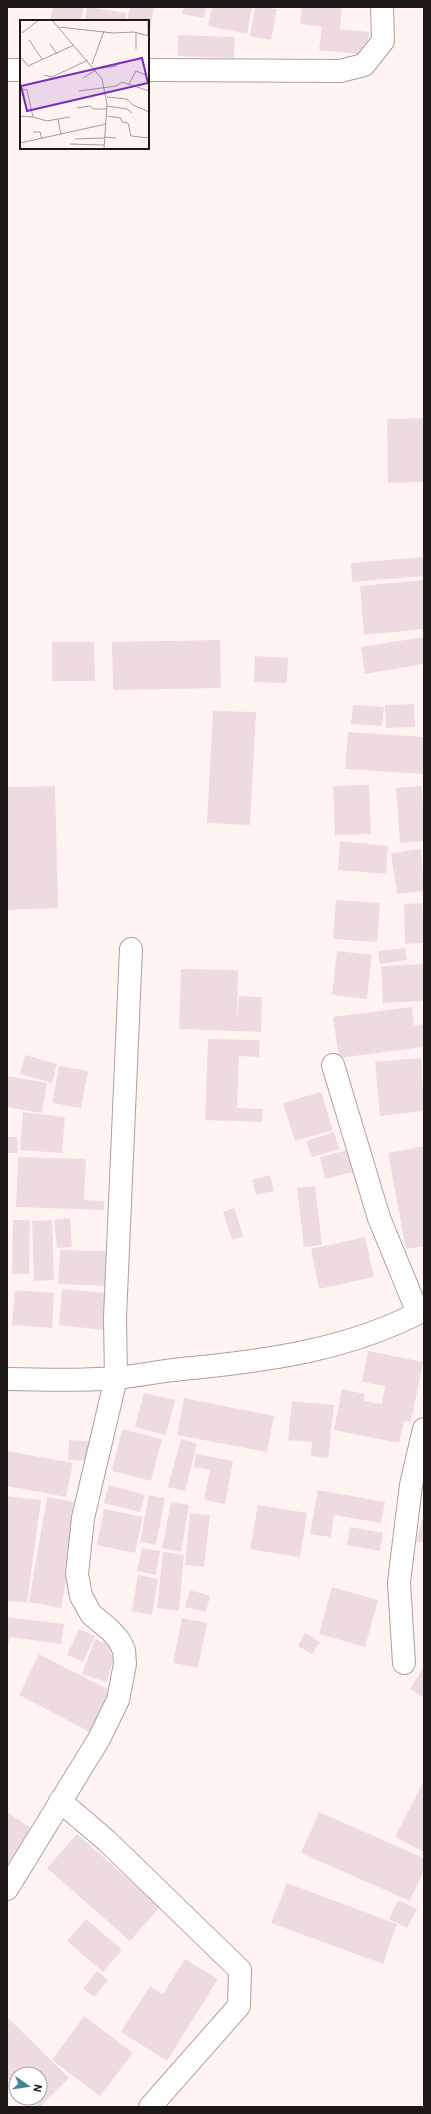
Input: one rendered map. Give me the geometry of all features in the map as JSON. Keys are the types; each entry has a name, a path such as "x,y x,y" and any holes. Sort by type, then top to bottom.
{"street":[{"path":"149,70 340,71 364,65 383,40 382,7"},
{"path":"7,70 20,70"},
{"path":"7,1889 99,1739 118,1700 125,1664 124,1650 119,1640 91,1614 81,1596 77,1574 83,1518 116,1378 115,1318 131,949"},
{"path":"7,1379 64,1380 116,1378 249,1363 342,1344 367,1335 421,1311 379,1218 333,1065"},
{"path":"404,1664 398,1582 411,1485 424,1429"},
{"path":"60,1801 107,1841 240,1970 239,2006 150,2107"}],"building":[{"path":"53,7 83,8 81,20 50,20"},
{"path":"87,7 126,13 125,20 85,20"},
{"path":"130,7 154,7 149,36 149,20 127,20"},
{"path":"184,7 206,7 204,18 182,14"},
{"path":"212,7 252,7 247,34 208,26"},
{"path":"255,7 277,9 271,40 250,36"},
{"path":"302,7 342,7 340,29 369,32 367,55 319,50 322,27 300,24"},
{"path":"178,35 235,37 234,58 178,56"},
{"path":"424,418 424,482 388,483 387,419"},
{"path":"424,557 424,576 352,582 351,563"},
{"path":"424,580 424,629 364,635 360,586"},
{"path":"424,637 424,664 365,674 361,647"},
{"path":"220,640 221,688 113,690 112,642"},
{"path":"52,642 94,642 95,681 52,681"},
{"path":"255,656 288,658 287,683 254,682"},
{"path":"414,704 415,727 386,728 385,705"},
{"path":"353,705 384,707 382,726 351,724"},
{"path":"213,711 256,712 250,825 207,823"},
{"path":"348,732 424,737 424,774 345,769"},
{"path":"369,785 371,834 335,835 333,786"},
{"path":"55,786 58,908 7,910 7,787"},
{"path":"422,786 424,841 400,843 396,788"},
{"path":"340,841 388,846 386,874 338,870"},
{"path":"421,849 424,891 397,894 391,853"},
{"path":"336,900 380,903 377,942 333,939"},
{"path":"422,903 424,943 405,944 404,904"},
{"path":"405,948 407,960 380,964 378,951"},
{"path":"337,951 372,955 367,999 332,995"},
{"path":"423,964 424,1001 383,1003 381,966"},
{"path":"181,969 238,970 237,1023 239,996 262,997 261,1032 179,1029"},
{"path":"412,1007 414,1025 424,1024 424,1047 339,1058 333,1017"},
{"path":"208,1039 260,1040 259,1057 239,1056 237,1108 263,1109 262,1122 205,1120"},
{"path":"25,1055 57,1064 52,1083 20,1074"},
{"path":"421,1058 424,1111 380,1116 375,1062"},
{"path":"59,1066 88,1071 81,1108 52,1103"},
{"path":"7,1076 47,1083 42,1113 7,1107"},
{"path":"321,1092 333,1130 295,1141 283,1103"},
{"path":"23,1112 65,1117 62,1153 20,1150"},
{"path":"334,1132 339,1149 312,1157 306,1141"},
{"path":"7,1137 17,1137 18,1153 7,1153"},
{"path":"424,1146 424,1246 406,1249 388,1153"},
{"path":"348,1150 354,1172 325,1179 320,1157"},
{"path":"18,1157 86,1159 84,1200 104,1201 104,1210 16,1207"},
{"path":"270,1175 274,1191 256,1195 252,1180"},
{"path":"315,1186 322,1245 304,1247 297,1188"},
{"path":"234,1208 243,1236 232,1240 223,1212"},
{"path":"70,1218 72,1247 57,1248 54,1220"},
{"path":"13,1220 30,1220 29,1274 12,1274"},
{"path":"52,1220 54,1280 34,1281 32,1221"},
{"path":"365,1237 374,1277 319,1289 311,1249"},
{"path":"60,1250 107,1251 106,1286 58,1284"},
{"path":"62,1289 107,1293 104,1330 59,1325"},
{"path":"15,1290 54,1293 52,1328 12,1325"},
{"path":"368,1351 423,1362 411,1422 404,1421 399,1443 334,1430 342,1389 365,1394 364,1401 382,1404 385,1386 362,1382"},
{"path":"144,1393 175,1400 166,1435 135,1427"},
{"path":"184,1398 274,1416 267,1452 177,1435"},
{"path":"292,1401 334,1405 328,1458 311,1456 312,1442 288,1440"},
{"path":"122,1429 162,1439 151,1481 112,1471"},
{"path":"181,1439 197,1444 185,1491 168,1487"},
{"path":"69,1440 89,1441 89,1461 68,1460"},
{"path":"7,1451 73,1463 66,1497 7,1486"},
{"path":"196,1454 233,1461 225,1504 204,1500 210,1470 194,1467"},
{"path":"109,1485 145,1495 140,1512 104,1503"},
{"path":"318,1490 385,1502 381,1523 334,1515 331,1537 310,1534"},
{"path":"149,1495 165,1498 156,1545 140,1542"},
{"path":"7,1496 41,1500 27,1603 7,1601"},
{"path":"47,1497 80,1503 61,1608 29,1602"},
{"path":"171,1502 189,1505 181,1552 162,1548"},
{"path":"258,1505 307,1513 300,1557 250,1549"},
{"path":"104,1509 143,1517 135,1553 97,1545"},
{"path":"190,1513 210,1515 204,1567 185,1565"},
{"path":"424,1514 424,1543 416,1541"},
{"path":"350,1527 383,1533 380,1551 347,1545"},
{"path":"142,1548 160,1551 156,1575 137,1571"},
{"path":"163,1552 184,1555 179,1611 157,1608"},
{"path":"138,1575 158,1579 152,1615 132,1611"},
{"path":"332,1587 378,1600 365,1647 319,1634"},
{"path":"190,1590 210,1596 206,1612 185,1607"},
{"path":"7,1617 64,1624 61,1644 10,1637 7,1649"},
{"path":"182,1618 207,1623 198,1668 173,1663"},
{"path":"79,1629 95,1636 83,1662 67,1655"},
{"path":"305,1633 320,1642 312,1654 298,1646"},
{"path":"95,1639 118,1648 106,1682 82,1674"},
{"path":"39,1654 113,1692 92,1733 19,1695"},
{"path":"424,1667 424,1698 410,1689"},
{"path":"424,1780 424,1852 395,1837"},
{"path":"7,1812 34,1830 7,1869"},
{"path":"319,1812 424,1858 424,1870 410,1901 301,1853"},
{"path":"77,1834 160,1907 130,1941 47,1868"},
{"path":"287,1883 397,1924 383,1964 271,1923"},
{"path":"398,1900 417,1909 407,1928 389,1919"},
{"path":"86,1919 122,1950 103,1972 67,1941"},
{"path":"185,1959 218,1979 167,2061 121,2032 150,1986 163,1994"},
{"path":"97,1971 108,1980 94,1997 83,1989"},
{"path":"84,2016 133,2053 100,2096 52,2060"},
{"path":"7,2017 69,2078 48,2099 48,2066 8,2066 8,2079"}]}
